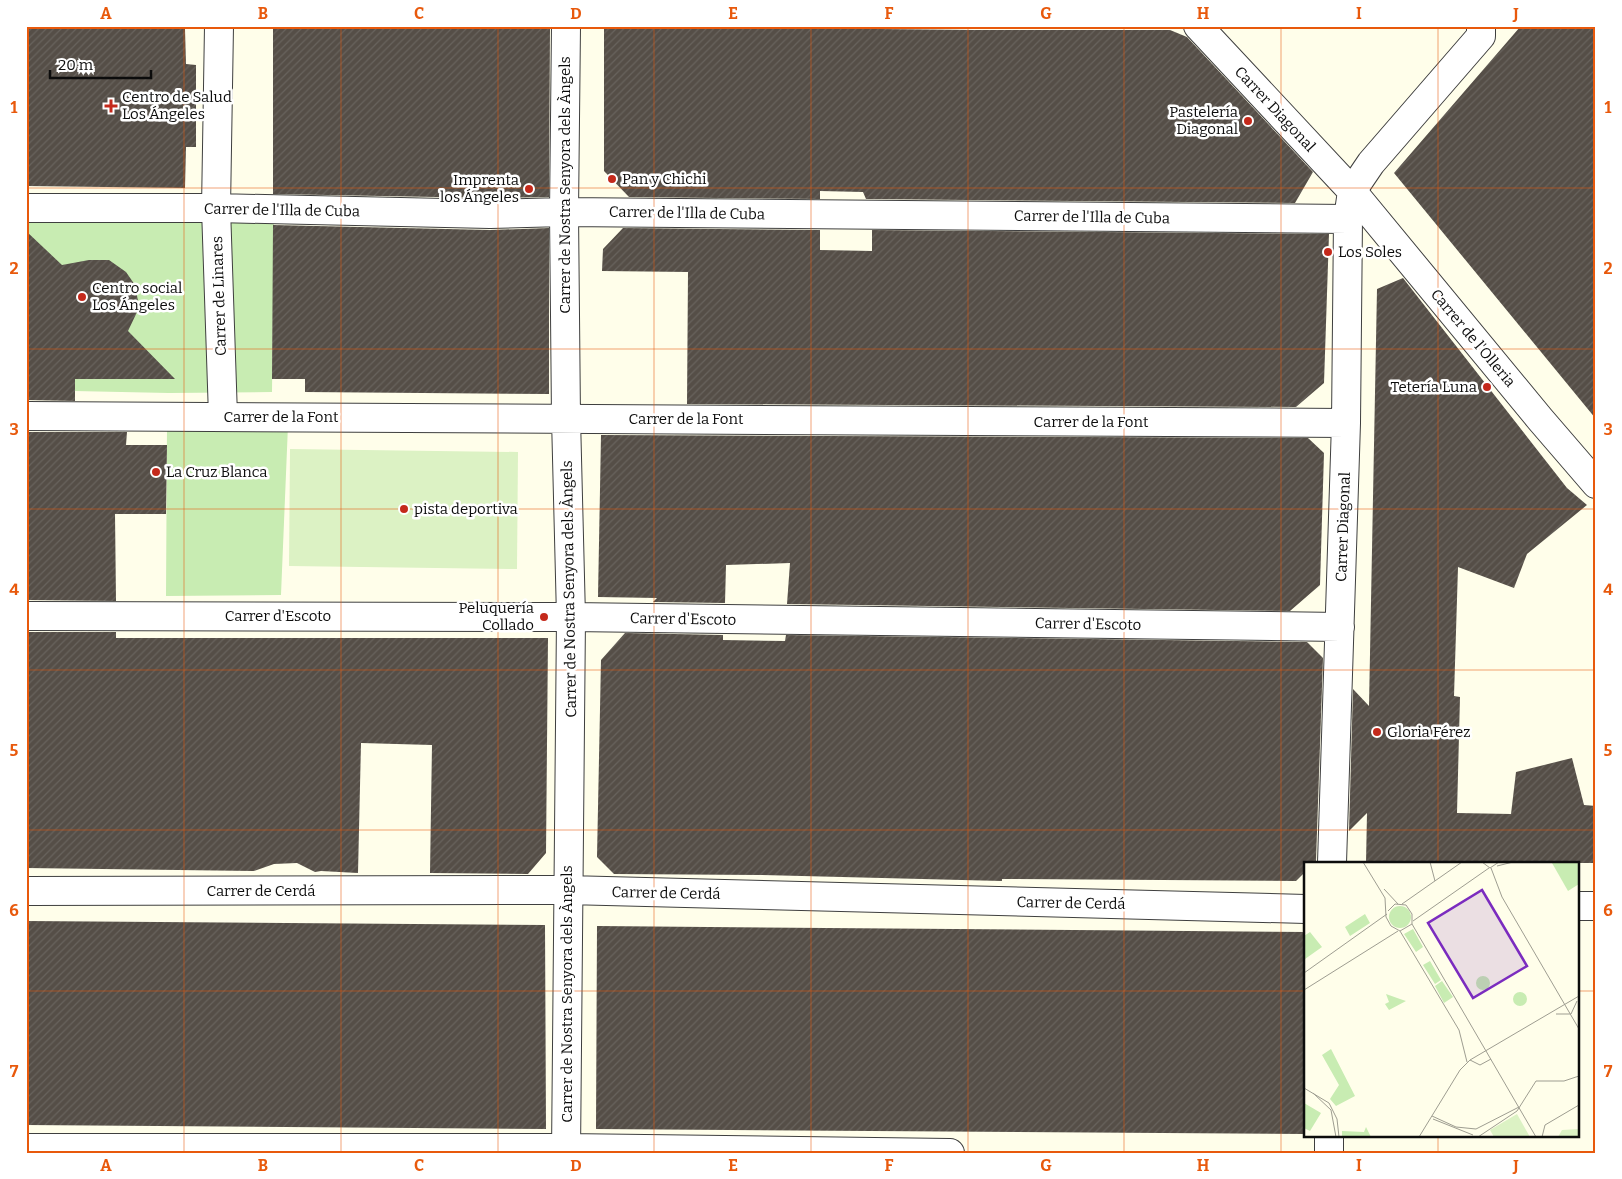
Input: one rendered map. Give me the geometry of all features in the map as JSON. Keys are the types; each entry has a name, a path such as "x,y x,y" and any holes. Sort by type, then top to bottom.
{"street":[{"name":"Carrer de Linares","path":"219,26 216,208 223,416"},
{"name":"Carrer de Nostra Senyora dels Àngels","path":"566,26 564,212 566,418 572,617 566,1150"},
{"name":"Carrer Diagonal","path":"1198,26 1352,192"},
{"name":"Carrer Diagonal","path":"1332,862 1346,423 1348,219 1352,192 1371,163 1481,36 1481,26"},
{"name":"Carrer de l'Olleria","path":"1352,192 1596,484"},
{"name":"Carrer de l'Illa de Cuba","path":"26,208 216,208 490,214 564,212 1348,219"},
{"name":"Carrer de la Font","path":"26,416 1346,423"},
{"name":"Carrer d'Escoto","path":"26,616 572,617 1340,628"},
{"name":"Carrer de Cerdá","path":"26,891 568,890 1304,909"},
{"path":"1580,906 1596,906"},
{"path":"1329,1136 1329,1153"},
{"path":"26,1148 950,1153"}],"green space":[{"path":"26,213 274,217 272,392 169,393 26,390"},
{"path":"288,425 281,595 166,596 167,426"},
{"name":"pista deportiva","path":"290,449 518,452 517,569 289,566"}],"building":[{"name":"Centro de Salud Los Ángeles","path":"26,26 185,29 186,64 196,65 196,147 186,147 185,188 26,186"},
{"path":"273,26 550,27 549,197 490,198 273,194"},
{"path":"604,26 1170,30 1187,37 1313,172 1295,203 866,199 863,192 820,191 820,199 629,197 604,171"},
{"path":"1520,27 1596,28 1596,419 1394,173"},
{"path":"273,225 490,230 549,228 549,394 305,392 305,379 272,379"},
{"path":"623,228 820,230 820,250 872,251 872,230 1329,234 1324,383 1296,407 687,404 688,272 602,271 603,249"},
{"name":"Centro social Los Ángeles","path":"26,231 62,265 89,260 109,260 126,272 135,285 138,301 138,310 128,331 175,379 75,379 75,401 26,400"},
{"path":"1403,278 1567,488 1587,505 1527,554 1514,588 1458,567 1454,696 1460,697 1457,813 1511,814 1516,772 1572,758 1584,805 1596,806 1596,863 1366,862 1367,813 1349,831 1353,689 1369,706 1377,289"},
{"path":"26,432 127,432 126,445 167,445 166,514 115,514 116,601 26,600"},
{"path":"601,435 1308,438 1324,453 1320,585 1290,611 787,604 790,563 726,565 725,603 653,602 657,598 598,597"},
{"path":"26,632 116,632 116,638 548,638 546,853 528,874 430,873 432,745 361,743 358,873 315,872 297,863 274,864 254,871 26,868"},
{"path":"625,633 723,635 723,640 785,641 786,635 1307,642 1323,658 1316,861 1304,862 1304,873 1296,881 1002,879 1002,881 760,875 614,874 597,857 601,660"},
{"path":"26,921 545,925 546,1129 26,1125"},
{"path":"597,926 1304,932 1304,1134 596,1129"}],"place":[{"name":"Centro de Salud Los Ángeles","path":"111,106"},
{"name":"Pastelería Diagonal","path":"1248,121"},
{"name":"Pan y Chichi","path":"612,179"},
{"name":"Imprenta los Ángeles","path":"529,189"},
{"name":"Los Soles","path":"1328,252"},
{"name":"Centro social Los Ángeles","path":"82,297"},
{"name":"Tetería Luna","path":"1487,387"},
{"name":"La Cruz Blanca","path":"156,472"},
{"name":"pista deportiva","path":"404,509"},
{"name":"Peluquería Collado","path":"544,617"},
{"name":"Gloria Férez","path":"1377,732"}]}
